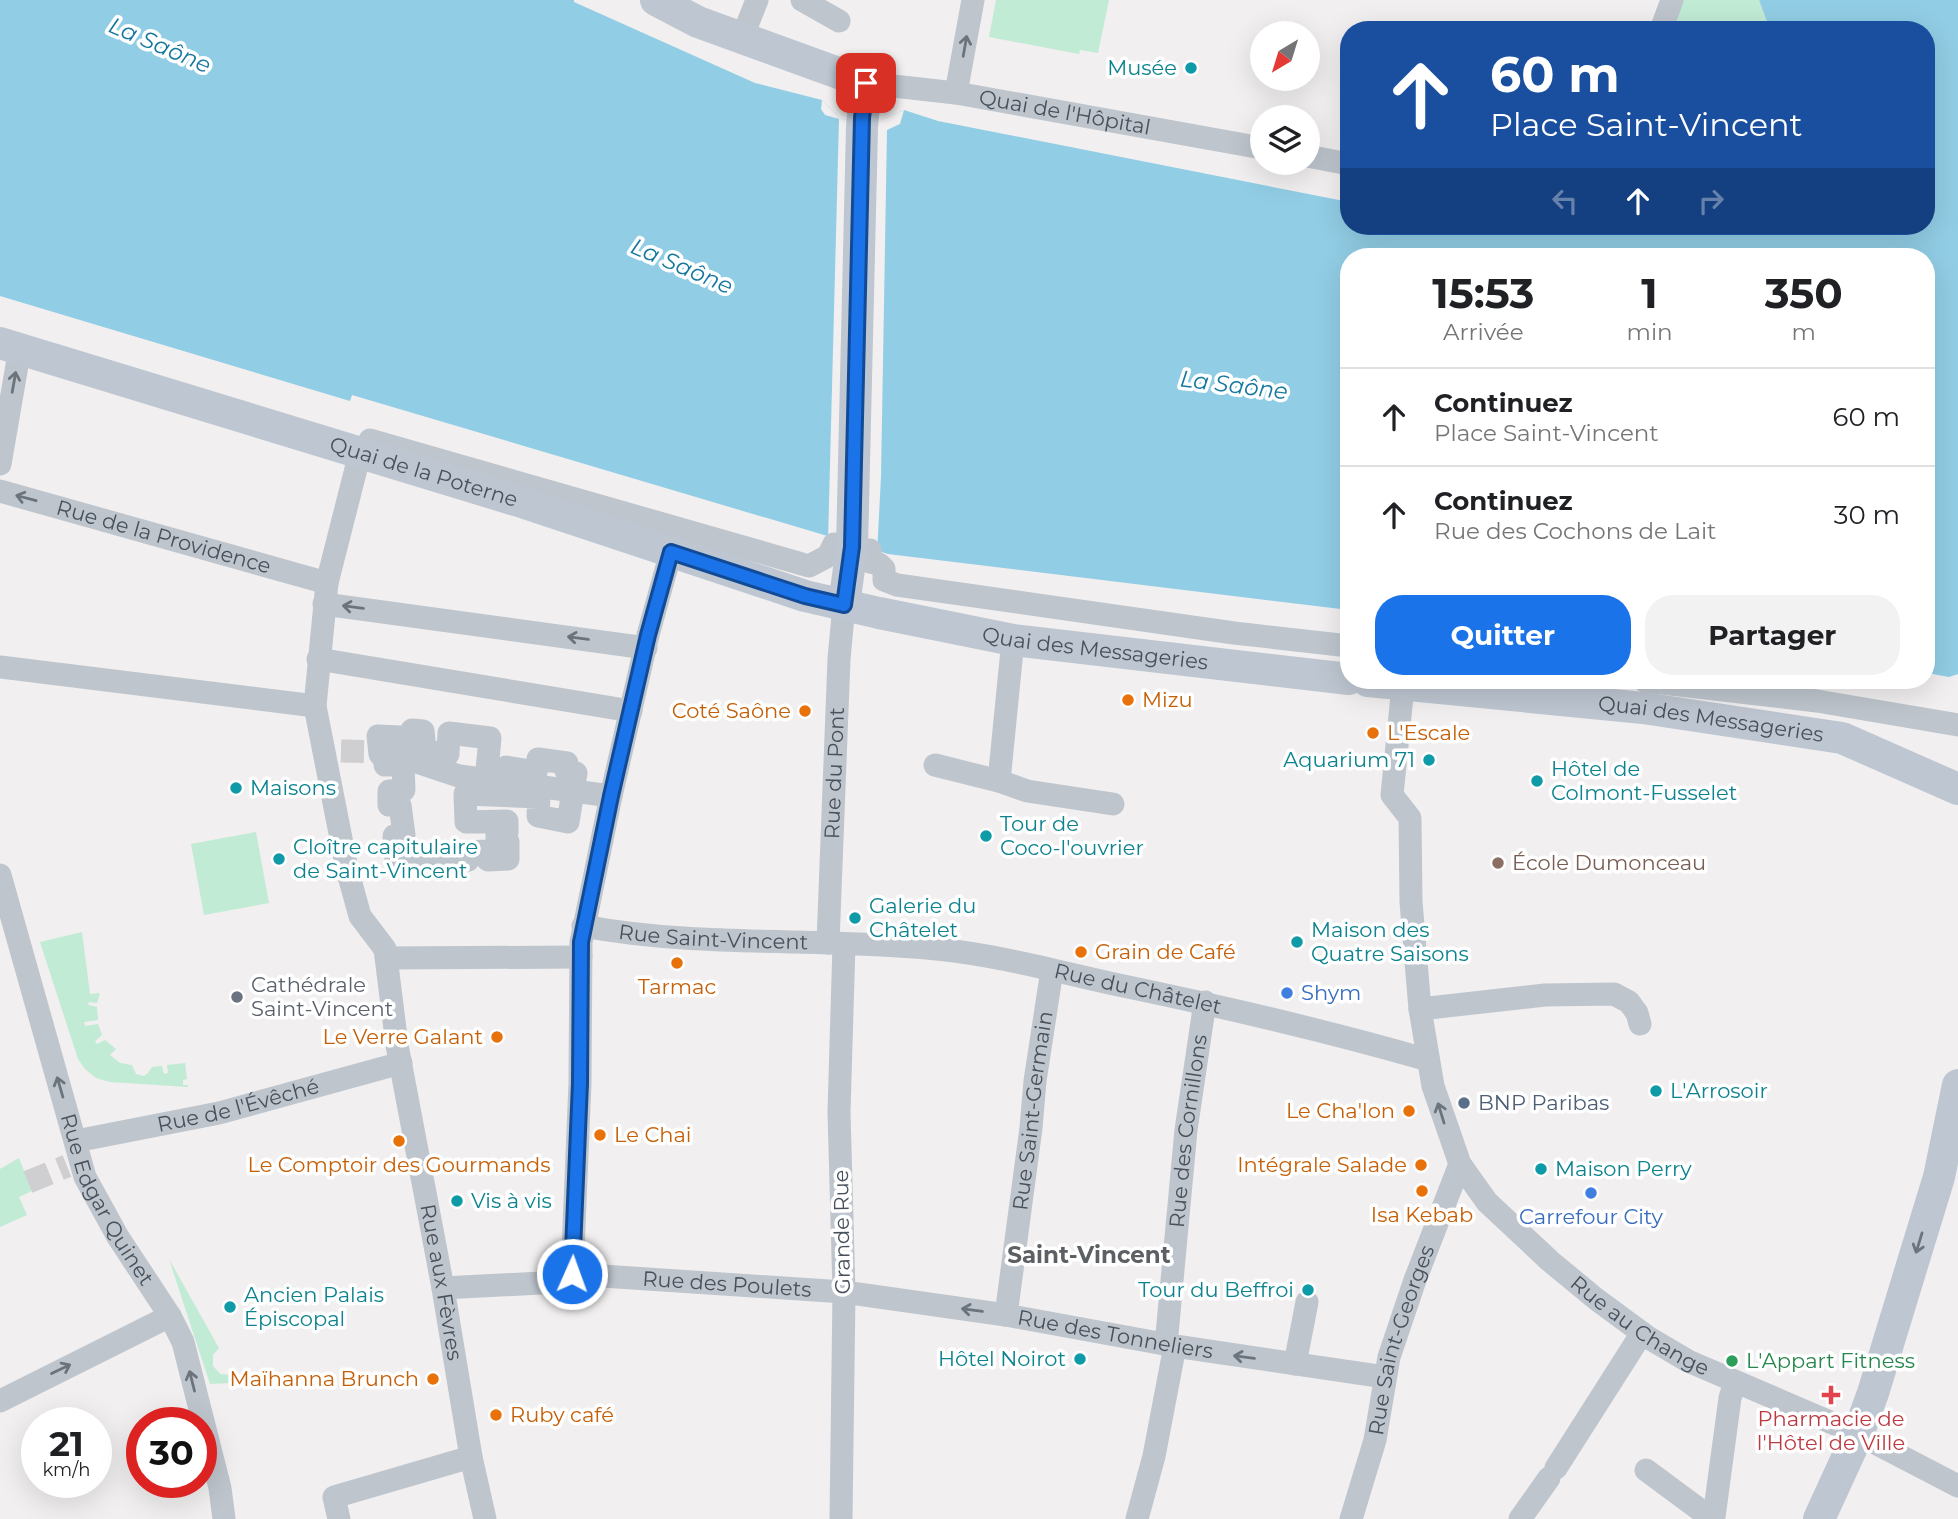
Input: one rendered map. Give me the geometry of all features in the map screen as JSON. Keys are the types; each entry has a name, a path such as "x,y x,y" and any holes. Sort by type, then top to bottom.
{"main road":[{"path":"656,0 698,22 866,83 862,118 852,547 843,558 844,605"},
{"name":"Quai de la Poterne","path":"7,342 525,503 805,596 844,605"},
{"name":"Quai des Messageries","path":"844,605 1013,640 1340,678"},
{"name":"Quai des Messageries","path":"1446,689 1643,708 1842,738 1958,789"},
{"path":"1819,1519 1858,1434 1949,1180 1958,1086"}],"street":[{"path":"742,38 757,0"},
{"path":"802,0 839,21"},
{"path":"956,93 973,0"},
{"path":"1664,21 1672,0"},
{"name":"Quai de l'Hôpital","path":"866,83 956,93 1250,146"},
{"path":"1320,158 1340,162"},
{"path":"0,464 7,342"},
{"name":"Quai de la Poterne","path":"7,342 843,558"},
{"path":"360,453 326,593 315,706 328,745 347,869 360,916 385,949 387,958 581,957"},
{"name":"Rue de la Providence","path":"0,491 326,593 646,648"},
{"path":"572,1274 583,926 631,711 671,552"},
{"name":"Quai des Messageries","path":"843,558 879,564 884,569 884,580 897,585 1234,633 1340,645"},
{"name":"Rue du Pont","path":"836,943 839,659 844,605"},
{"path":"999,781 1013,640"},
{"path":"318,659 631,711"},
{"path":"0,667 315,706"},
{"name":"Rue au Change","path":"1404,689 1392,795 1410,818 1411,902 1420,1009 1428,1060 1444,1124 1460,1164 1487,1202 1513,1227 1596,1299 1642,1333 1688,1361 1858,1434 1958,1486"},
{"name":"Quai des Messageries","path":"1714,689 1817,701 1958,725"},
{"path":"412,730 424,731 425,750 448,754 449,733 489,738 487,770 505,773 506,767 536,772 538,758 567,763 566,771 576,773 574,790 568,822 538,816 539,797 465,794 466,822 507,821 507,832 497,832 497,842 508,842 509,859 488,860 488,851 468,852 468,860 446,860 445,853 396,859 394,836 404,835 400,804 389,805 389,791 404,790 403,765 385,765 378,736 401,737 400,746 403,750 409,750 412,730"},
{"path":"380,752 459,776 611,796"},
{"path":"935,765 1027,791 1113,804"},
{"name":"Rue Edgar Quinet","path":"0,874 85,1177 118,1237 170,1316 183,1342 220,1488 224,1519"},
{"name":"Rue Saint-Vincent","path":"583,926 634,933 757,942 836,943"},
{"name":"Rue du Châtelet","path":"836,943 936,949 992,956 1050,980 1204,1012 1307,1027 1428,1060"},
{"name":"Grande Rue","path":"836,943 844,1292 841,1519"},
{"name":"Rue aux Fèvres","path":"387,958 399,1054 443,1288 471,1457 485,1519"},
{"name":"Rue Saint-Germain","path":"1006,1315 1050,980"},
{"path":"1420,1009 1545,995 1614,994 1629,1002 1637,1013 1640,1024"},
{"name":"Rue des Cornillons","path":"1137,1519 1154,1456 1170,1346 1186,1130 1204,1012"},
{"name":"Rue de l'Évêché","path":"76,1141 219,1113 399,1054"},
{"name":"Rue Saint-Georges","path":"1351,1519 1375,1440 1385,1377 1399,1326 1460,1164"},
{"name":"Rue des Poulets","path":"443,1288 561,1282 572,1274 844,1292"},
{"name":"Rue des Tonneliers","path":"844,1292 1006,1315 1170,1346 1385,1377"},
{"path":"1295,1364 1307,1302"},
{"path":"0,1401 170,1316"},
{"path":"1520,1519 1642,1333"},
{"path":"1646,1470 1700,1510 1714,1517 1730,1398 1735,1382"},
{"path":"338,1519 334,1497 471,1457"}],"green space":[{"path":"996,0 1109,0 1098,53 1080,50 1079,54 989,37"},
{"path":"1669,0 1759,0 1767,21 1663,21"},
{"path":"256,832 269,903 204,915 191,844"},
{"path":"82,932 90,994 100,993 97,1003 89,1002 88,1005 97,1007 98,1020 84,1022 85,1026 98,1024 102,1035 95,1041 97,1044 105,1040 116,1049 110,1055 120,1063 132,1065 136,1074 144,1076 152,1067 162,1066 164,1074 168,1073 167,1065 185,1063 187,1079 183,1080 183,1085 188,1087 110,1082 96,1078 78,1059 40,942"},
{"path":"19,1158 32,1191 19,1197 27,1215 0,1227 0,1169"},
{"path":"169,1259 219,1348 213,1355 213,1366 220,1374 231,1375 232,1383 210,1384"}],"water":[{"name":"La Saône","path":"0,0 574,0 755,83 822,100 841,119 879,121 904,110 938,121 1340,200 1340,235 1935,235 1935,21 1767,21 1759,0 1958,0 1958,674 1949,677 1935,674 1935,248 1340,248 1340,609 888,554 352,395 350,401 0,296"}],"pier":[{"path":"822,100 841,119 879,121 904,110 900,124 887,130 881,477 877,554 828,541 839,119 825,115 821,109"}],"tunnel":[{"path":"341,751 380,752"},
{"path":"28,1182 67,1166"}],"place":[{"name":"Musée","path":"1191,68"},
{"name":"Mizu","path":"1128,700"},
{"name":"Coté Saône","path":"805,711"},
{"name":"L'Escale","path":"1373,733"},
{"name":"Aquarium 71","path":"1429,760"},
{"name":"Hôtel de Colmont-Fusselet","path":"1537,781"},
{"name":"Maisons","path":"236,788"},
{"name":"Tour de Coco-l'ouvrier","path":"986,836"},
{"name":"Cloître capitulaire de Saint-Vincent","path":"279,859"},
{"name":"École Dumonceau","path":"1498,863"},
{"name":"Galerie du Châtelet","path":"855,918"},
{"name":"Maison des Quatre Saisons","path":"1297,942"},
{"name":"Grain de Café","path":"1081,952"},
{"name":"Tarmac","path":"677,963"},
{"name":"Shym","path":"1287,993"},
{"name":"Cathédrale Saint-Vincent","path":"237,997"},
{"name":"Le Verre Galant","path":"497,1037"},
{"name":"L'Arrosoir","path":"1656,1091"},
{"name":"BNP Paribas","path":"1464,1103"},
{"name":"Le Cha'lon","path":"1409,1111"},
{"name":"Le Chai","path":"600,1135"},
{"name":"Le Comptoir des Gourmands","path":"399,1141"},
{"name":"Intégrale Salade","path":"1421,1165"},
{"name":"Maison Perry","path":"1541,1169"},
{"name":"Isa Kebab","path":"1422,1191"},
{"name":"Carrefour City","path":"1591,1193"},
{"name":"Vis à vis","path":"457,1201"},
{"name":"Tour du Beffroi","path":"1308,1290"},
{"name":"Ancien Palais Épiscopal","path":"230,1307"},
{"name":"Hôtel Noirot","path":"1080,1359"},
{"name":"L'Appart Fitness","path":"1732,1361"},
{"name":"Maïhanna Brunch","path":"433,1379"},
{"name":"Pharmacie de l'Hôtel de Ville","path":"1831,1395"},
{"name":"Ruby café","path":"496,1415"}],"district":[{"name":"Saint-Vincent","path":"1089,1255"}],"route":[{"path":"572,1274 583,926 648,635 671,552 805,596 844,605 852,547 862,118 866,83"}]}
